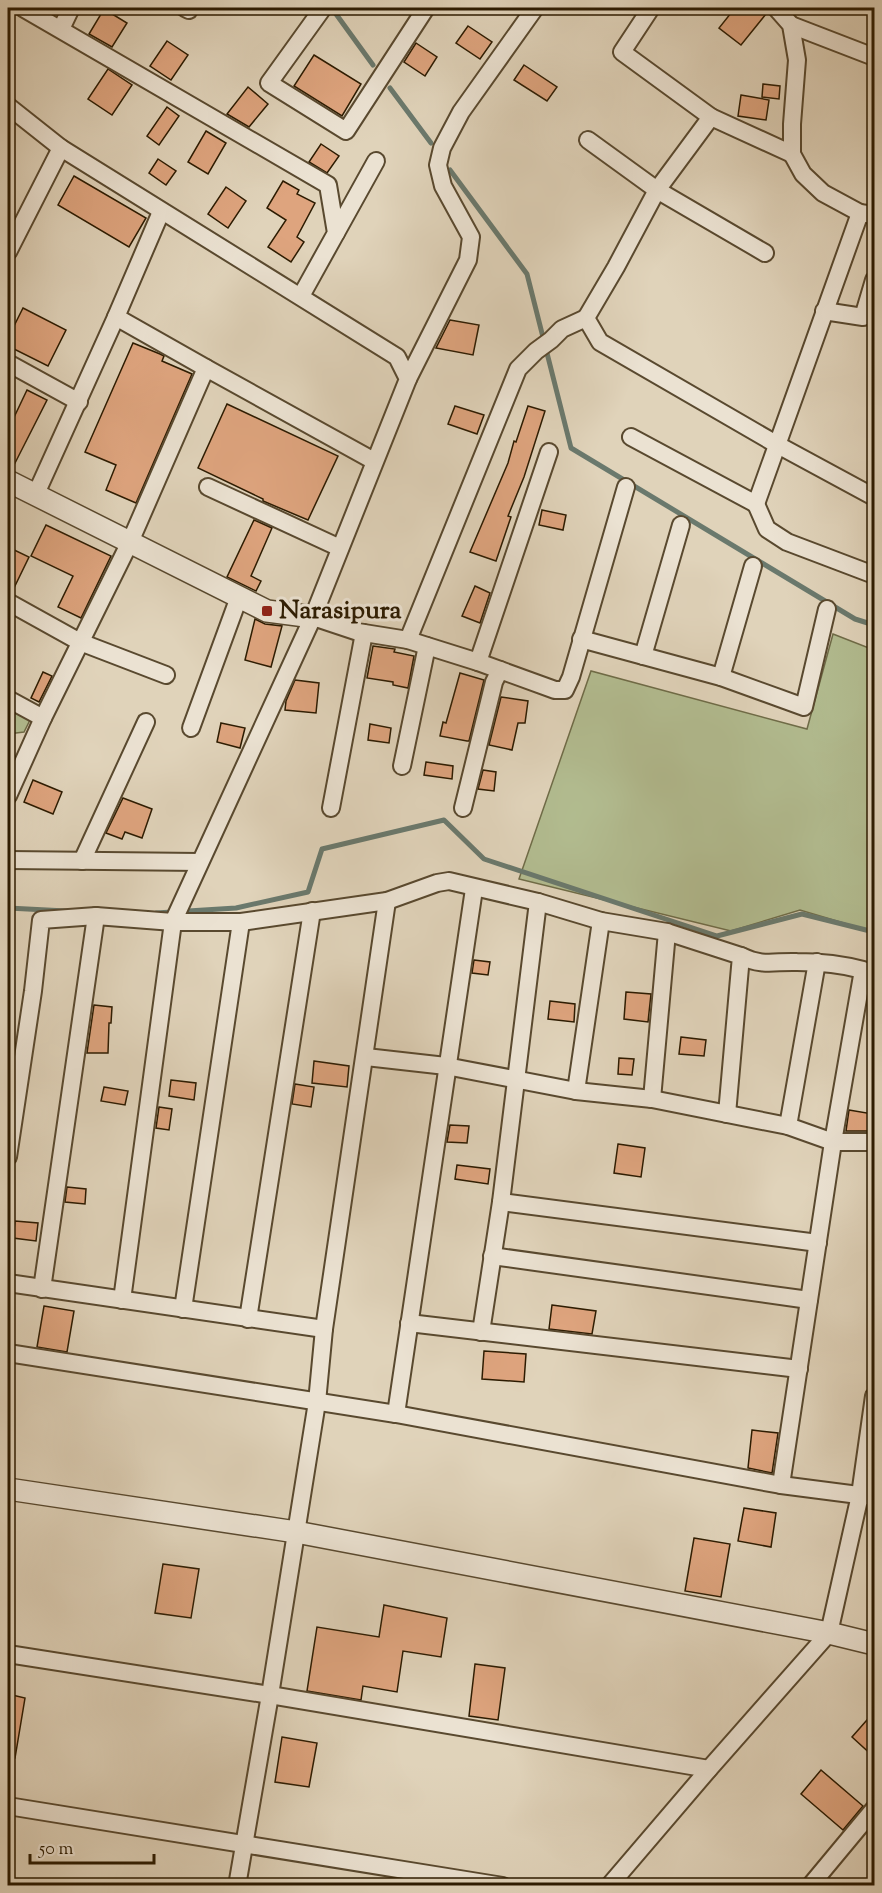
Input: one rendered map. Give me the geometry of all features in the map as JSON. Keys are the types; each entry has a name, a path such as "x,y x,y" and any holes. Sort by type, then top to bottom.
{"street":[{"path":"23,8 328,185 336,233"},
{"path":"61,29 71,8"},
{"path":"323,8 269,82 346,132 426,8"},
{"path":"123,1300 173,921 313,617 408,379 468,260 471,237 443,186 438,165 442,148 461,112 535,8"},
{"path":"651,8 622,51 711,117 792,154"},
{"path":"776,8 791,25 874,57"},
{"path":"756,504 824,311 867,214 823,193 803,174 792,154 797,60 791,25"},
{"path":"8,106 61,148 397,357 408,379"},
{"path":"408,640 518,369 562,329 586,318 657,190 711,117"},
{"path":"588,140 657,190 765,253"},
{"path":"8,252 61,148"},
{"path":"301,296 376,161"},
{"path":"35,496 79,402 161,212"},
{"path":"824,311 863,317 874,280"},
{"path":"116,316 374,461"},
{"path":"586,318 600,342 874,497"},
{"path":"8,363 79,402"},
{"path":"8,796 43,718 130,542 206,368"},
{"path":"631,437 756,504 767,529 787,542 874,575"},
{"path":"478,662 549,452"},
{"path":"8,481 267,611 313,617 364,633 408,640 555,690 565,690 571,677 626,487"},
{"path":"208,488 340,548"},
{"path":"643,656 681,525"},
{"path":"721,677 753,566"},
{"path":"191,728 239,597"},
{"path":"8,602 80,642 166,675"},
{"path":"581,639 721,677 804,707 827,609"},
{"path":"331,808 364,633"},
{"path":"402,766 427,646"},
{"path":"463,808 500,670"},
{"path":"8,699 43,718"},
{"path":"82,861 146,722"},
{"path":"8,860 199,866"},
{"path":"8,1157 16,1045 40,920 96,916 173,921 241,922 387,901 449,881 601,921 667,932 753,962 768,964 817,962 863,970 833,1142 781,1485"},
{"path":"396,1414 474,889"},
{"path":"237,1886 270,1695 316,1402 324,1329 366,1057 387,901"},
{"path":"481,1332 501,1202 538,903"},
{"path":"248,1319 312,911"},
{"path":"42,1289 96,916"},
{"path":"576,1091 601,921"},
{"path":"183,1309 241,922"},
{"path":"652,1099 667,932"},
{"path":"727,1114 741,956"},
{"path":"788,1126 817,962"},
{"path":"366,1057 446,1066 576,1091 652,1099 788,1126 833,1142 874,1142"},
{"path":"501,1202 818,1243"},
{"path":"492,1256 809,1300"},
{"path":"8,1283 324,1329"},
{"path":"409,1323 799,1369"},
{"path":"8,1353 396,1414 781,1485 867,1496"},
{"path":"609,1886 829,1633 867,1496 874,1396"},
{"path":"8,1489 296,1532 829,1633 874,1644"},
{"path":"8,1654 270,1695 709,1769"},
{"path":"8,1806 504,1886"},
{"path":"810,1886 874,1809"}],"green space":[{"path":"833,634 874,650 874,932 800,910 731,931 519,879 591,671 807,729"},
{"path":"8,709 30,720 24,732 8,734"}],"building":[{"path":"735,8 757,8 766,14 741,45 719,28"},
{"path":"104,9 127,23 112,47 89,34"},
{"path":"468,26 492,42 480,59 456,43"},
{"path":"167,41 188,55 171,80 150,66"},
{"path":"416,43 437,57 425,76 404,62"},
{"path":"314,55 361,84 342,116 294,86"},
{"path":"524,65 557,87 547,101 514,80"},
{"path":"108,69 132,85 112,115 88,99"},
{"path":"763,84 780,86 779,99 762,97"},
{"path":"248,87 268,104 249,127 227,114"},
{"path":"741,95 769,100 766,120 738,116"},
{"path":"167,107 179,116 159,145 147,136"},
{"path":"206,131 226,143 208,174 188,162"},
{"path":"321,144 339,156 327,173 309,162"},
{"path":"158,159 176,171 166,185 149,173"},
{"path":"74,176 146,218 129,247 58,205"},
{"path":"283,181 299,190 297,194 315,203 297,237 304,242 291,262 268,247 286,220 267,208"},
{"path":"226,187 246,201 228,228 208,214"},
{"path":"23,308 66,330 48,366 8,346 8,338"},
{"path":"450,320 479,325 473,355 436,348"},
{"path":"133,343 164,356 162,361 192,374 136,503 106,490 116,465 85,452"},
{"path":"27,390 47,400 12,469 8,468 8,430"},
{"path":"227,404 338,456 308,520 263,501 198,468"},
{"path":"455,406 484,415 477,434 448,424"},
{"path":"528,406 545,411 524,477 508,516 511,517 496,561 470,552 508,463"},
{"path":"542,510 566,515 563,530 539,525"},
{"path":"254,520 272,528 251,576 261,581 256,591 227,577"},
{"path":"46,525 111,556 81,618 58,607 73,576 31,556"},
{"path":"8,547 29,557 12,592 8,592"},
{"path":"475,586 490,593 480,623 462,616"},
{"path":"255,619 265,624 282,626 271,667 245,660"},
{"path":"373,646 395,649 394,652 414,656 408,688 393,685 393,682 367,678"},
{"path":"43,672 52,676 39,702 31,698"},
{"path":"460,673 484,680 469,741 440,736"},
{"path":"295,680 319,683 316,713 285,710 286,701"},
{"path":"501,697 528,701 525,723 518,723 512,750 489,745"},
{"path":"221,723 245,728 240,748 217,742"},
{"path":"370,724 391,728 389,743 368,740"},
{"path":"426,762 453,766 452,779 424,775"},
{"path":"483,770 496,772 494,791 478,789"},
{"path":"33,780 62,792 53,814 24,802"},
{"path":"123,798 152,809 142,838 125,832 122,839 106,833"},
{"path":"474,960 490,962 488,975 472,973"},
{"path":"626,992 651,994 648,1022 624,1019"},
{"path":"550,1001 575,1004 574,1022 548,1019"},
{"path":"94,1005 112,1007 108,1053 87,1053"},
{"path":"681,1037 706,1040 704,1056 679,1054"},
{"path":"619,1058 634,1059 632,1075 618,1074"},
{"path":"314,1061 349,1066 347,1087 312,1083"},
{"path":"171,1080 196,1083 194,1100 169,1096"},
{"path":"295,1084 314,1087 311,1107 292,1104"},
{"path":"104,1087 128,1091 125,1105 101,1101"},
{"path":"159,1107 172,1109 169,1130 156,1128"},
{"path":"849,1110 873,1114 870,1131 846,1131"},
{"path":"450,1125 469,1126 467,1143 447,1142"},
{"path":"618,1144 645,1148 641,1177 614,1173"},
{"path":"457,1165 490,1169 488,1184 455,1179"},
{"path":"67,1187 86,1189 85,1204 65,1202"},
{"path":"15,1221 38,1223 36,1241 13,1238"},
{"path":"552,1305 596,1311 592,1334 549,1329"},
{"path":"44,1306 74,1311 67,1352 37,1347"},
{"path":"484,1351 526,1354 524,1382 482,1379"},
{"path":"752,1430 778,1433 772,1473 748,1468"},
{"path":"744,1508 776,1513 771,1547 738,1541"},
{"path":"694,1538 730,1544 721,1597 685,1591"},
{"path":"163,1564 199,1569 191,1618 155,1613"},
{"path":"384,1605 447,1618 441,1657 403,1651 397,1692 363,1686 361,1700 307,1691 317,1627 379,1637"},
{"path":"475,1664 505,1668 498,1720 469,1716"},
{"path":"8,1694 25,1698 15,1758 8,1757"},
{"path":"874,1712 874,1757 852,1737"},
{"path":"282,1737 317,1743 309,1787 275,1782"},
{"path":"821,1770 863,1806 843,1830 801,1794"}],"waterway":[{"path":"336,14 373,65"},
{"path":"390,88 431,143"},
{"path":"450,170 527,274 571,448 855,619 874,625"},
{"path":"156,913 236,908 308,892 322,849 444,820 484,859 717,936 802,914 874,932"},
{"path":"8,908 66,911"}],"place":[{"name":"Narasipura","path":"267,611"}]}
